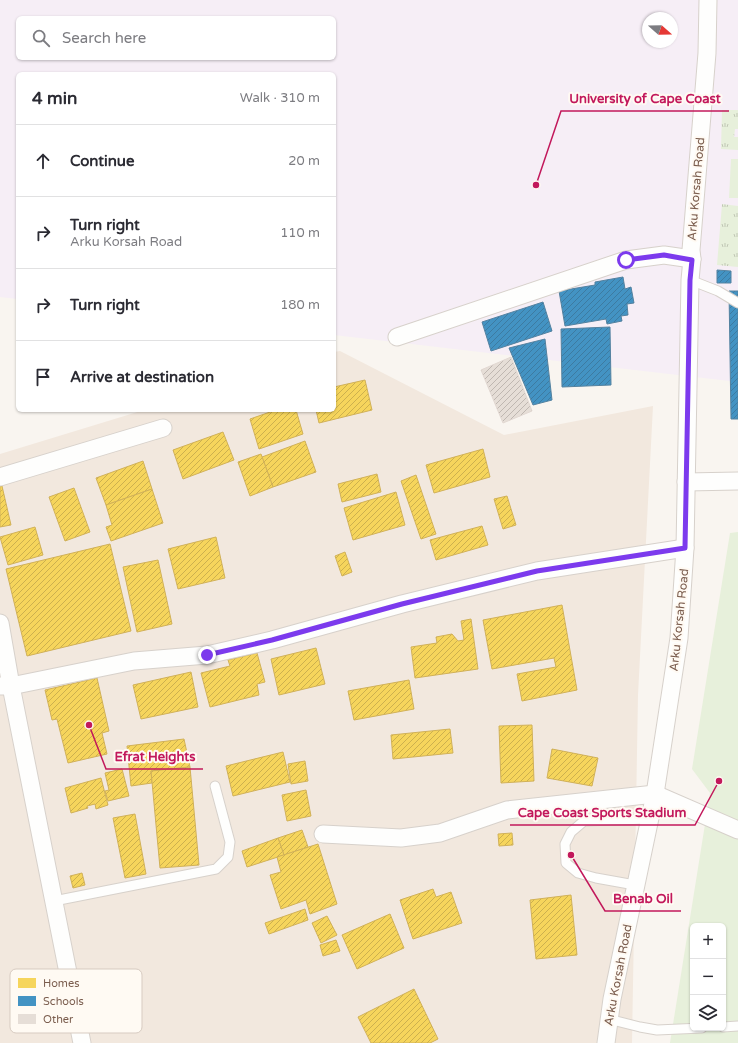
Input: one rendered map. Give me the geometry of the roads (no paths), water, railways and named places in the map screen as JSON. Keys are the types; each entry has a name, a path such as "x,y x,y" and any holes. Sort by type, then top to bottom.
{"street":[{"name":"Arku Korsah Road","path":"606,1043 608,1019 654,794 679,638 685,548 690,280 692,260 691,250 707,53 708,0"},
{"path":"398,337 626,260 664,255 692,260"},
{"path":"0,477 164,428"},
{"path":"686,482 738,481"},
{"path":"5,686 134,661 207,655 272,640 402,604 537,571 685,548"},
{"path":"0,624 5,686 54,901 67,969"},
{"path":"323,834 401,838 440,833 507,810 654,794 738,830"},
{"path":"80,1033 82,1043"}],"lane":[{"path":"690,280 718,291 738,303"},
{"path":"54,901 216,869 228,858 230,842 215,786"},
{"path":"635,885 578,873 566,863 565,844 571,832 584,821 649,819"},
{"path":"608,1019 657,1030 690,1029"},
{"path":"726,1027 738,1026"}],"place":[{"name":"University of Cape Coast","path":"536,185"},
{"name":"Efrat Heights","path":"89,725"},
{"name":"Cape Coast Sports Stadium","path":"719,781"},
{"name":"Benab Oil","path":"571,855"}]}
